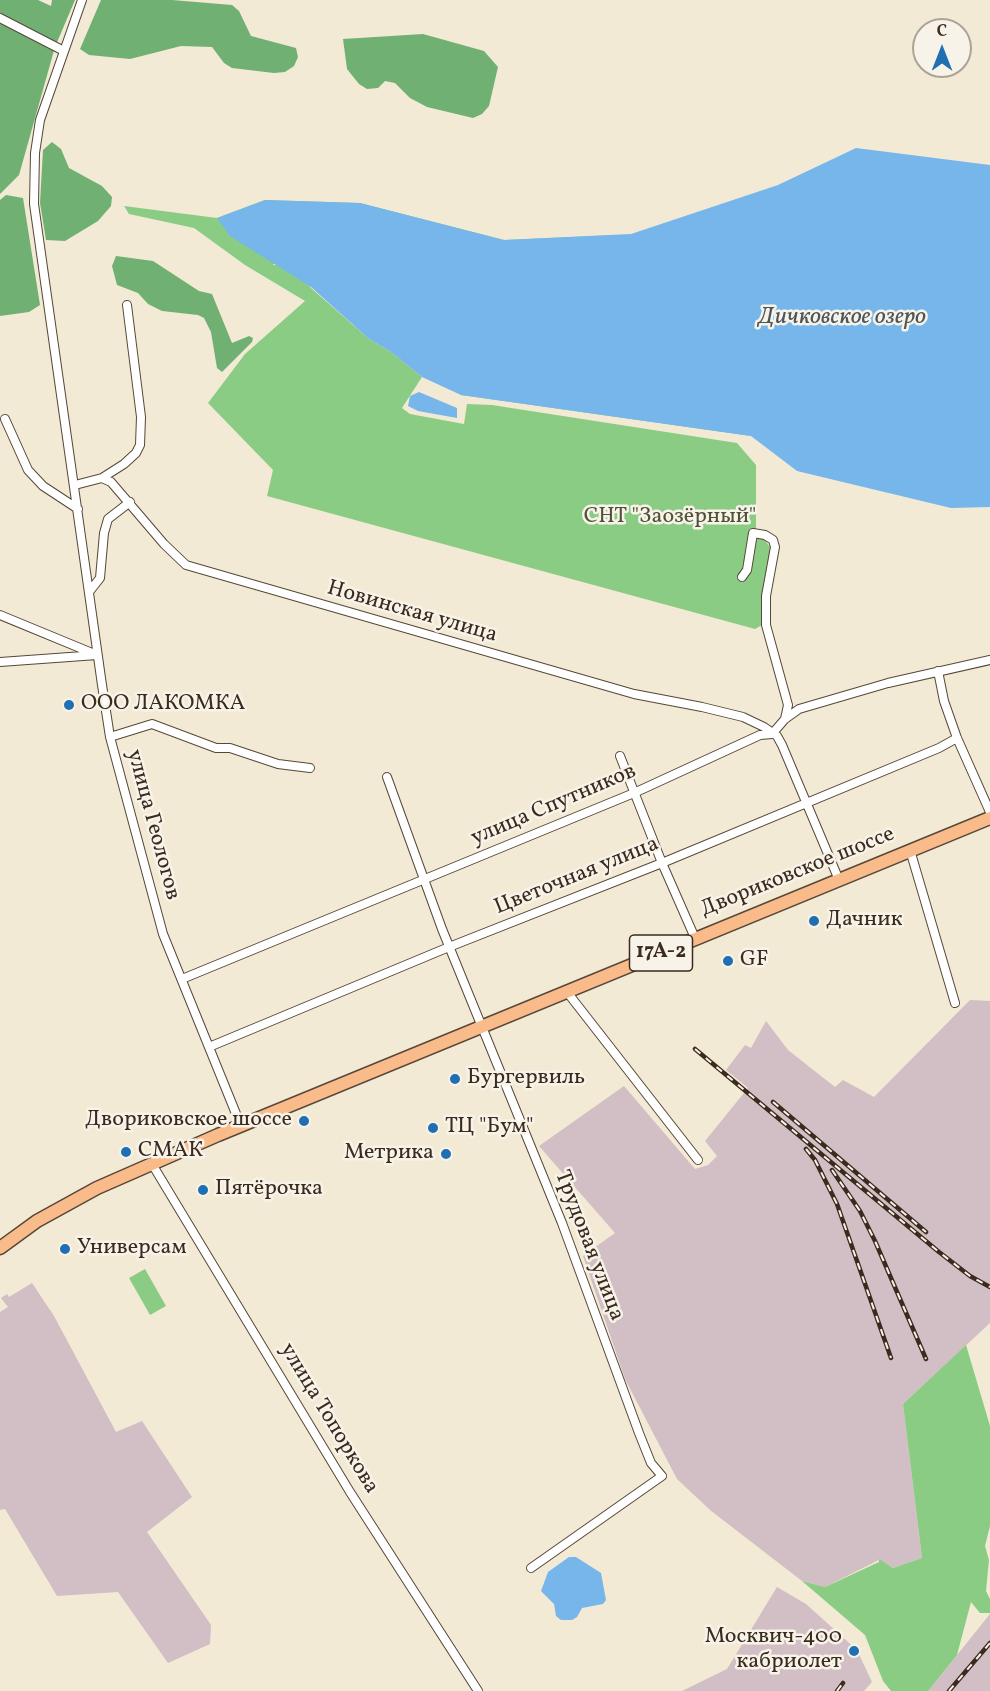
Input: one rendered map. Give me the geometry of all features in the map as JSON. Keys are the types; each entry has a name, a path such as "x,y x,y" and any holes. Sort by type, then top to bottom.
{"main road":[{"name":"Двориковское шоссе","path":"0,1248 37,1221 80,1196 152,1164 989,818"}],"street":[{"name":"улица Геологов","path":"82,0 40,120 35,153 34,204 110,737 163,934 241,1126"},
{"path":"0,18 64,51"},
{"path":"75,485 102,478 124,464 136,453 140,445 141,417 127,305"},
{"path":"5,419 28,470 43,486 78,509"},
{"name":"Новинская улица","path":"102,478 111,482 164,544 186,565 634,694 743,717 764,727 772,734"},
{"path":"89,592 100,578 104,533 108,519 129,502"},
{"path":"742,577 747,570 753,533 765,535 773,540 775,547 766,596 766,625 788,705 785,719"},
{"path":"0,615 98,655"},
{"path":"0,662 98,655"},
{"path":"839,880 782,745 777,736 772,734 785,719 799,709 938,671 990,660"},
{"path":"938,671 944,701 989,818"},
{"path":"110,737 152,724 216,748 230,748 278,764 310,768"},
{"name":"улица Спутников","path":"182,979 634,793 760,735 772,734"},
{"name":"Цветочная улица","path":"209,1047 449,947 662,863 957,738"},
{"path":"620,756 662,863 695,938"},
{"name":"Трудовая улица","path":"387,777 449,947 562,1223 643,1443 651,1462 662,1476 531,1568"},
{"path":"910,850 954,1003"},
{"path":"567,992 698,1160"},
{"name":"улица Топоркова","path":"152,1164 350,1492 478,1691"}],"shaded area":[{"path":"970,1000 990,1001 990,1323 903,1404 922,1558 893,1568 879,1560 825,1587 802,1581 710,1510 677,1479 625,1379 583,1256 615,1233 539,1146 624,1086 695,1169 708,1165 717,1156 705,1141 748,1088 726,1070 745,1045 751,1048 766,1021 788,1050 835,1087 843,1080 874,1097"},
{"path":"32,1283 54,1316 116,1432 142,1421 192,1497 147,1532 211,1625 210,1644 168,1663 118,1592 57,1596 5,1509 0,1510 0,1312 8,1307 1,1298 7,1294 9,1297"},
{"path":"777,1587 806,1604 857,1650 872,1682 864,1691 682,1691 727,1669"},
{"path":"990,1614 990,1691 928,1691 957,1655"}],"green space":[{"path":"0,0 38,0 51,6 52,0 75,0 55,47 19,175 0,194"},
{"path":"101,0 172,0 232,5 239,11 251,36 296,48 298,57 294,66 285,72 274,73 232,68 224,63 212,47 181,46 130,59 89,55 80,49"},
{"path":"423,34 484,51 498,67 489,106 482,114 473,118 427,107 410,98 395,83 385,81 378,88 367,89 359,84 347,69 343,39"},
{"path":"52,142 61,149 69,168 102,186 112,197 111,206 98,221 65,241 46,240 40,203 43,150"},
{"path":"6,195 23,198 40,305 29,312 0,316 0,200"},
{"name":"СНТ \"Заозёрный\"","path":"265,200 360,203 504,240 618,235 751,436 461,395 288,246 273,265 293,264 311,288 369,339 391,352 422,377 402,408 410,414 464,424 467,404 492,405 737,443 756,465 756,530 771,548 762,598 762,625 755,629 267,496 273,470 208,403 245,354 305,301 245,265 194,228 129,214 124,206 217,218"},
{"path":"116,256 153,261 199,291 212,294 232,343 249,336 253,338 252,342 222,372 217,368 211,332 204,318 198,315 162,311 148,304 138,293 117,285 112,266"},
{"path":"145,1269 166,1306 150,1315 129,1278"},
{"path":"966,1345 990,1426 990,1526 985,1546 989,1560 986,1591 990,1599 990,1613 980,1613 971,1602 957,1655 928,1691 891,1691 883,1681 865,1635 802,1581 825,1587 879,1562 879,1559 893,1568 922,1558 903,1404"}],"water":[{"name":"Дичковское озеро","path":"856,148 990,165 990,507 951,508 797,471 751,436 461,395 422,377 391,352 369,339 311,287 230,236 217,218 265,200 360,203 504,240 631,234 778,185"},
{"path":"419,392 457,408 457,418 418,411 408,406 410,396"},
{"path":"569,1557 576,1557 601,1573 606,1600 603,1604 582,1608 577,1617 572,1620 561,1620 556,1616 554,1604 541,1591 548,1572"}],"railway":[{"path":"695,1049 939,1252 970,1276 990,1287"},
{"path":"773,1102 926,1232"},
{"path":"806,1149 815,1160 837,1204 891,1358"},
{"path":"832,1170 860,1211 875,1241 926,1359"},
{"path":"949,1691 990,1643"},
{"path":"837,1691 843,1683"}],"place":[{"name":"ООО ЛАКОМКА","path":"69,705"},
{"name":"Дачник","path":"814,921"},
{"name":"GF","path":"728,961"},
{"name":"Бургервиль","path":"455,1079"},
{"name":"Двориковское шоссе","path":"304,1121"},
{"name":"ТЦ \"Бум\"","path":"433,1128"},
{"name":"СМАК","path":"126,1152"},
{"name":"Метрика","path":"446,1154"},
{"name":"Пятёрочка","path":"203,1190"},
{"name":"Универсам","path":"65,1249"},
{"name":"Москвич-400 кабриолет","path":"854,1651"}]}
